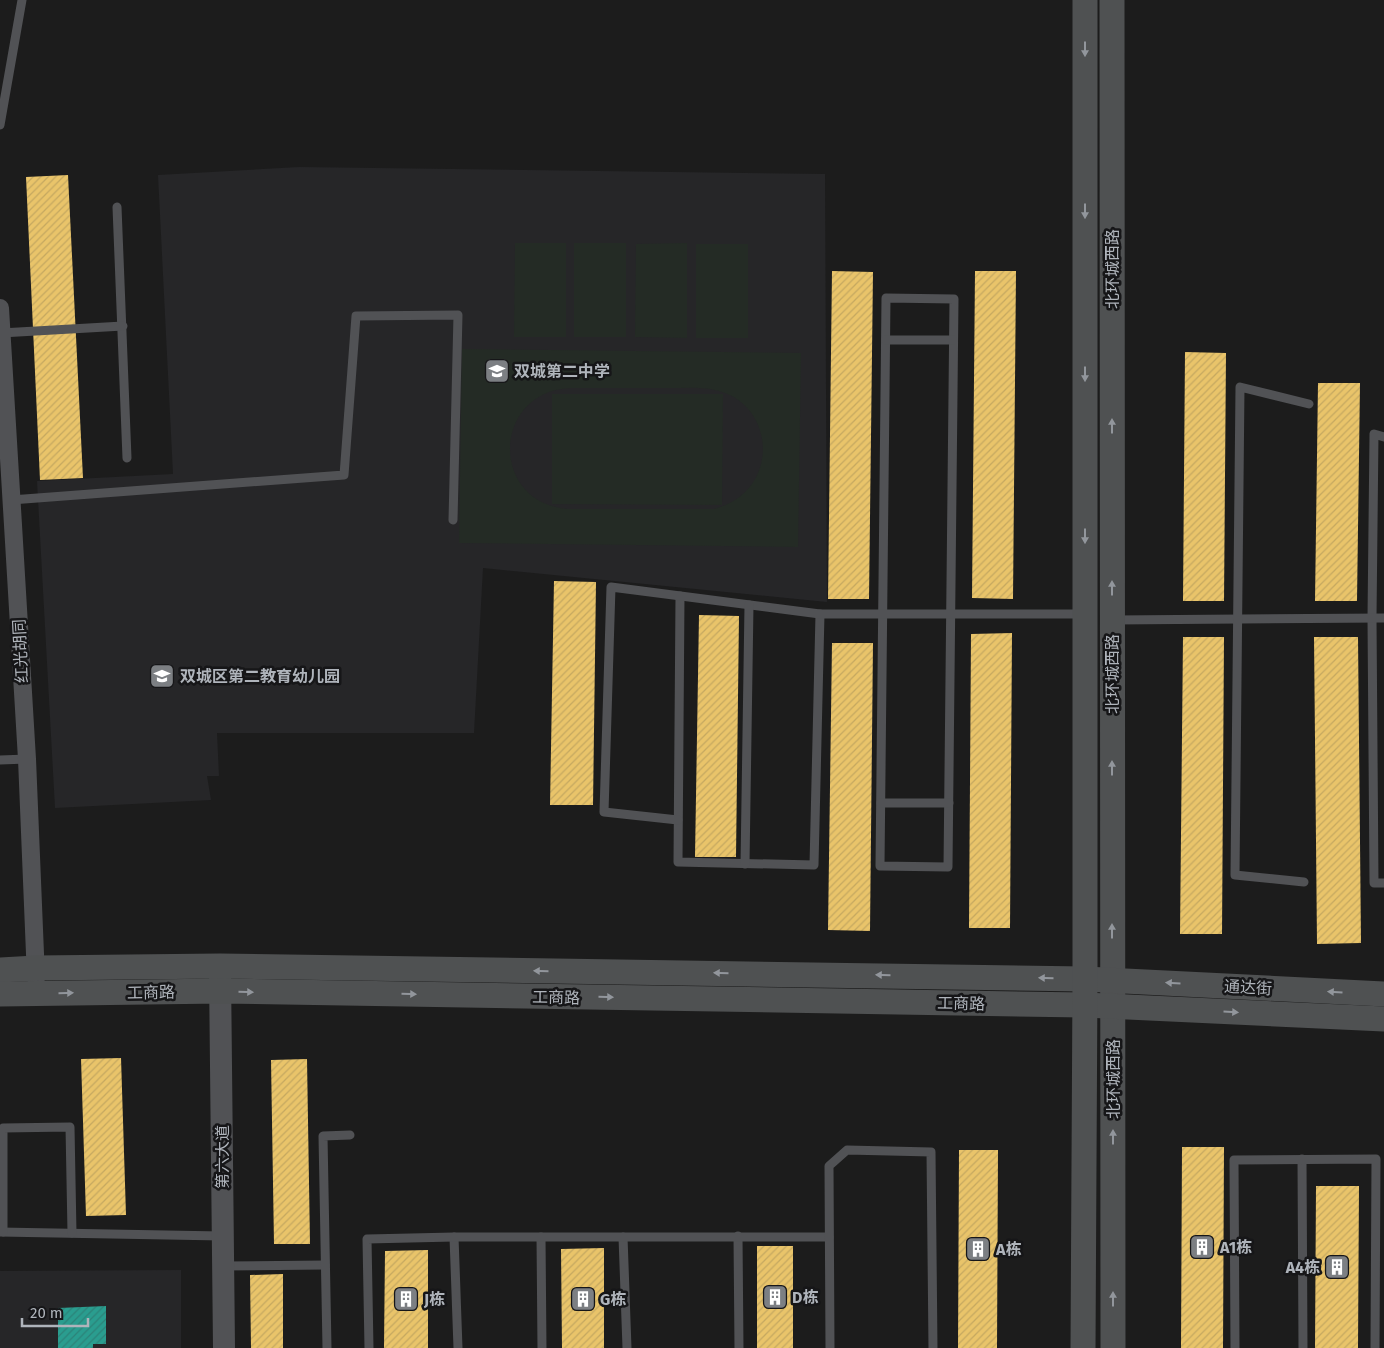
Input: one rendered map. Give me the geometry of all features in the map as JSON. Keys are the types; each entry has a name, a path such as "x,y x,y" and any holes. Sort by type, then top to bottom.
{"main road":[{"name":"北环城西路","path":"1083,1348 1085,0"},
{"name":"北环城西路","path":"1112,0 1113,1348"},
{"name":"工商路","path":"0,970 220,966 1112,980"},
{"name":"通达街","path":"1112,980 1384,994"},
{"name":"工商路","path":"0,994 221,991 1113,1006"},
{"name":"通达街","path":"1113,1006 1384,1020"}],"street":[{"name":"红光胡同","path":"0,308 27,759 37,994"},
{"name":"第六大道","path":"220,966 224,1348"}],"lane":[{"path":"0,125 22,0"},
{"path":"117,207 128,458"},
{"path":"886,298 954,298 953,340 948,867 880,866 886,298"},
{"path":"12,500 344,475 356,316 458,315 453,520"},
{"path":"2,333 123,326"},
{"path":"886,340 953,340"},
{"path":"1304,882 1235,875 1240,387 1309,404"},
{"path":"1384,437 1374,434 1372,618 1374,883 1384,883"},
{"path":"678,820 604,812 611,587 820,614 1085,614"},
{"path":"680,596 678,862 814,865 820,614"},
{"path":"745,864 749,605"},
{"path":"1112,620 1384,618"},
{"path":"0,760 27,759"},
{"path":"881,802 948,803"},
{"path":"72,1233 70,1127 3,1128 2,1232 223,1236"},
{"path":"327,1348 322,1136 350,1135"},
{"path":"830,1348 829,1166 847,1150 931,1152 933,1348"},
{"path":"1302,1159 1303,1348"},
{"path":"1235,1348 1234,1160 1376,1159 1380,1316 1375,1348"},
{"path":"738,1236 740,1348"},
{"path":"369,1348 367,1240 454,1237 829,1237"},
{"path":"454,1237 458,1348"},
{"path":"541,1237 542,1348"},
{"path":"623,1237 627,1348"},
{"path":"223,1266 325,1265"}],"shaded area":[{"name":"双城第二中学","path":"299,167 825,174 827,602 483,568 474,733 217,733 219,776 207,776 211,800 55,808 37,481 173,474 158,175"},
{"path":"515,243 566,243 566,337 514,337"},
{"path":"574,243 626,243 626,337 574,337"},
{"path":"687,243 687,338 635,337 636,244"},
{"path":"696,244 748,244 748,338 696,338"},
{"path":"462,349 801,353 798,547 459,543","holes":["570,388 702,388 716,390 733,396 750,411 760,430 763,453 758,473 744,493 730,503 714,509 567,509 542,502 524,488 513,469 510,447 514,426 526,408 544,394"]},
{"path":"552,394 723,394 722,505 552,504"},
{"path":"181,1270 181,1348 0,1348 0,1271"}],"building: 住宅":[{"path":"68,175 83,478 40,480 26,177"},
{"path":"832,271 873,272 869,599 828,599"},
{"path":"975,271 1016,271 1013,599 972,598"},
{"path":"1185,352 1226,353 1224,601 1183,601"},
{"path":"1318,383 1360,383 1357,601 1315,601"},
{"path":"554,581 596,582 593,805 550,805"},
{"path":"699,615 739,616 736,857 695,857"},
{"path":"1012,633 1010,928 969,928 971,634"},
{"path":"1183,637 1224,637 1222,934 1180,934"},
{"path":"1314,637 1358,637 1361,943 1317,944"},
{"path":"832,643 873,643 870,931 828,930"},
{"path":"121,1058 126,1215 86,1216 81,1059"},
{"path":"307,1059 310,1244 274,1244 271,1060"},
{"name":"A1栋","path":"1182,1147 1224,1147 1223,1348 1181,1348"},
{"name":"A栋","path":"959,1150 998,1150 997,1348 958,1348"},
{"name":"A4栋","path":"1316,1186 1359,1186 1358,1348 1315,1348"},
{"name":"D栋","path":"757,1246 793,1246 793,1348 757,1348"},
{"name":"G栋","path":"604,1248 604,1348 562,1348 561,1249"},
{"name":"J栋","path":"428,1250 428,1348 384,1348 385,1251"},
{"path":"283,1274 283,1348 251,1348 250,1275"}],"building: 学校":[{"path":"106,1306 106,1344 93,1344 93,1348 58,1348 58,1308"}],"place":[{"name":"双城第二中学","path":"497,371"},
{"name":"双城区第二教育幼儿园","path":"162,676"},
{"name":"A1栋","path":"1202,1247"},
{"name":"A栋","path":"978,1249"},
{"name":"A4栋","path":"1337,1267"},
{"name":"D栋","path":"775,1297"},
{"name":"J栋","path":"406,1299"},
{"name":"G栋","path":"583,1299"}]}
